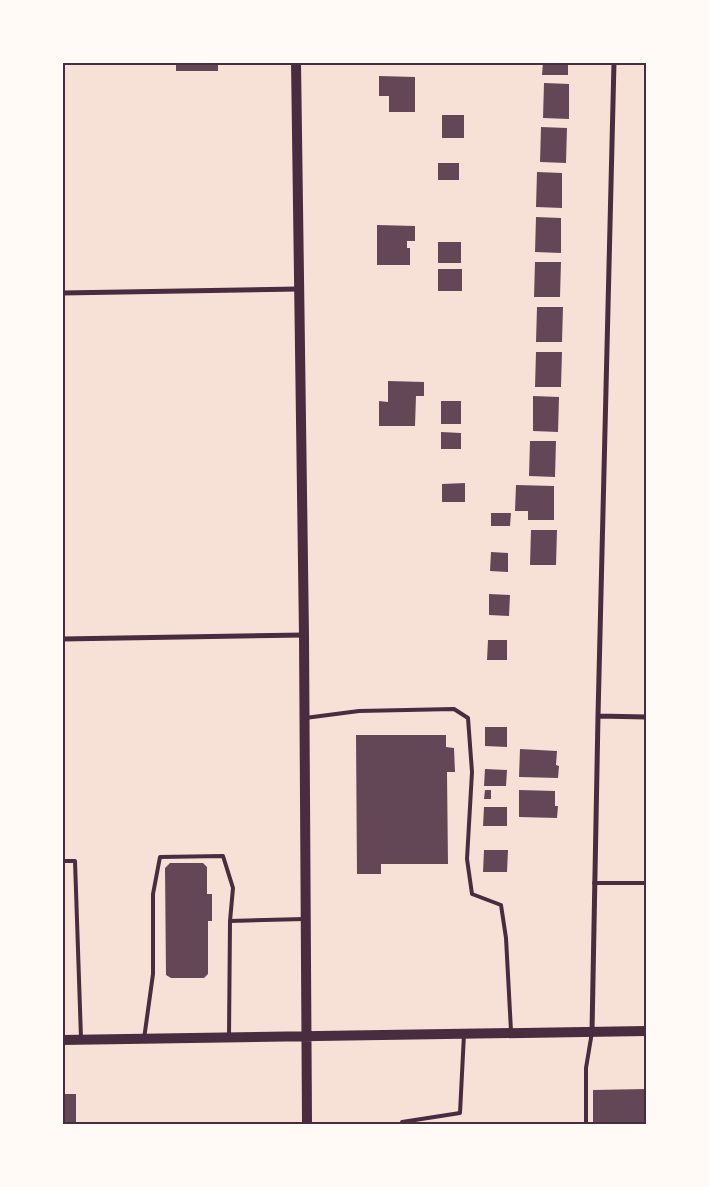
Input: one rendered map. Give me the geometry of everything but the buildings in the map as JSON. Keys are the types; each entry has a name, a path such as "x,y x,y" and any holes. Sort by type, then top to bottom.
{"main road":[{"path":"296,62 305,718 307,1124"},
{"path":"62,1040 646,1031"}],"street":[{"path":"592,1032 614,62"},
{"path":"62,293 298,289"},
{"path":"62,639 304,635"},
{"path":"598,716 646,717"}],"lane":[{"path":"305,718 359,711 454,709 468,718 472,772 467,859 472,894 501,905 506,938 511,1033"},
{"path":"144,1039 154,974 153,894 160,857 223,856 233,888 230,921 229,1038"},
{"path":"62,861 75,861 81,1040"},
{"path":"594,883 646,883 646,936"},
{"path":"230,921 305,919"},
{"path":"586,1124 586,1068 592,1032"},
{"path":"402,1124 402,1122 460,1113 464,1034"}]}
